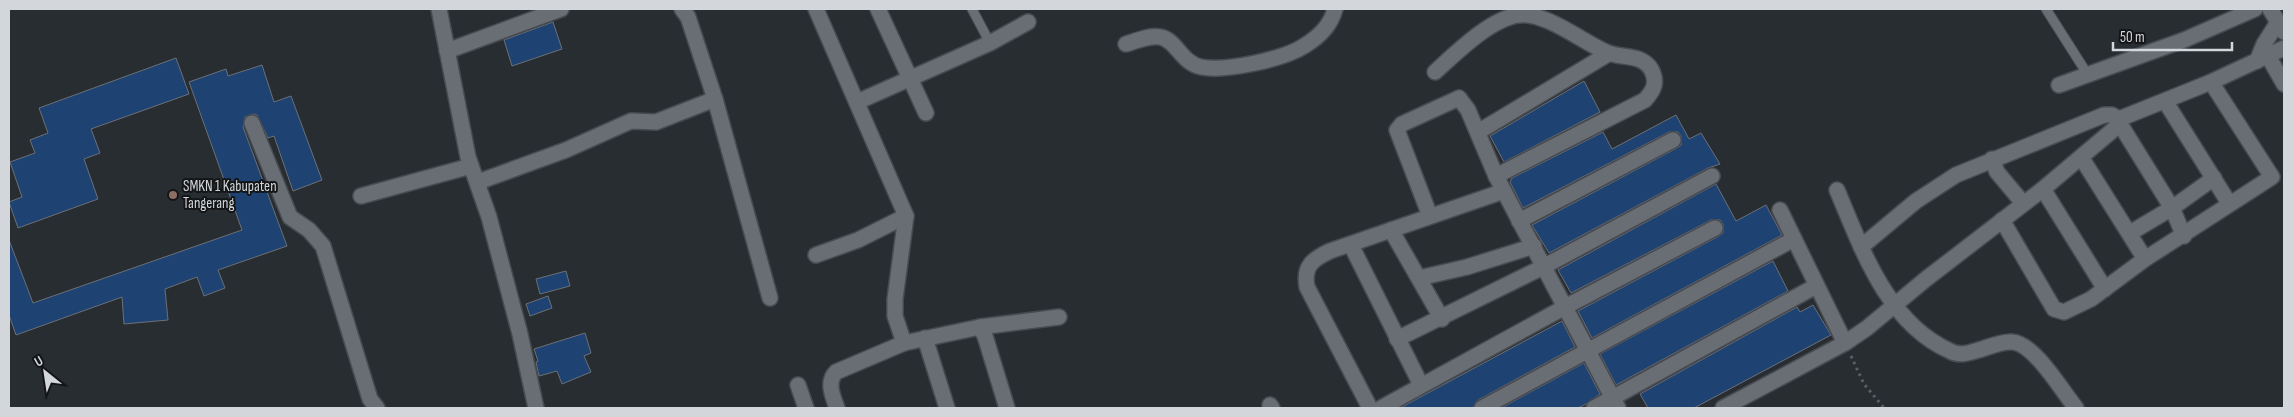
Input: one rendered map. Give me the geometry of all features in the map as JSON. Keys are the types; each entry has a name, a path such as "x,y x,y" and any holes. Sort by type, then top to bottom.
{"street":[{"path":"438,9 460,120 515,316 536,408"},
{"path":"446,51 562,9"},
{"path":"682,9 688,17 715,99 770,298"},
{"path":"816,9 906,216 895,299 895,316 904,343"},
{"path":"878,9 926,113"},
{"path":"1126,44 1151,37 1161,37 1192,65 1203,68 1235,68 1303,46 1325,30 1335,9"},
{"path":"2059,85 2184,40 2255,9"},
{"path":"1435,72 1467,45 1505,18 1521,14 1537,16 1608,54 1638,58 1650,68 1655,80 1654,91 1645,100 1496,176"},
{"path":"2277,21 2264,44 2263,59 2284,84"},
{"path":"857,102 990,43 1028,22"},
{"path":"1724,408 1845,343 2043,189 2120,122 2284,48"},
{"path":"1478,132 1608,54"},
{"path":"2002,220 2054,309 2064,312 2091,299 2145,259 2184,236 2229,203 2278,173 2211,82"},
{"path":"1430,216 1398,135 1398,127 1458,98 1465,103 1496,176 1615,403"},
{"path":"478,182 566,150 631,121 656,122 715,99"},
{"path":"2165,101 2229,203"},
{"path":"1861,247 1916,201 1956,175 2104,115 2112,115 2120,122 2172,208 2184,236"},
{"path":"252,123 290,217 309,230 323,246 370,399 377,408"},
{"path":"1520,221 1674,140"},
{"path":"2081,157 2145,259"},
{"path":"1992,159 1997,172 2023,203"},
{"path":"361,196 472,166"},
{"path":"1397,339 1543,267 1712,176"},
{"path":"2130,233 2172,208 2214,178"},
{"path":"2043,189 2105,289"},
{"path":"1837,190 1861,247 1894,305 1913,326 1950,352 1965,354 2010,341 2022,344 2038,359 2076,408"},
{"path":"1370,408 1307,287 1305,276 1308,265 1317,257 1504,191"},
{"path":"1780,210 1845,343"},
{"path":"816,255 858,240 906,216"},
{"path":"1381,408 1565,306 1716,228"},
{"path":"1391,230 1442,318"},
{"path":"1482,408 1794,239"},
{"path":"1351,245 1421,385"},
{"path":"1419,278 1467,267 1534,246"},
{"path":"1594,408 1615,403 1816,286"},
{"path":"837,408 831,383 832,376 836,372 904,343 980,327 1059,317"},
{"path":"980,327 985,336 1007,408"},
{"path":"925,338 947,408"},
{"path":"798,385 806,408"}],"lane":[{"path":"972,9 990,43"},
{"path":"2046,9 2088,75"}],"path":[{"path":"1845,343 1864,384 1884,408"}],"building":[{"path":"553,22 562,49 512,66 504,40"},
{"path":"176,58 189,94 91,129 100,153 84,159 98,199 18,228 9,202 22,197 10,162 35,153 30,140 48,133 39,108"},
{"path":"262,65 274,102 291,96 322,180 293,191 274,136 268,138 257,115 253,114 245,117 243,127 287,246 218,270 225,288 204,296 197,277 165,289 168,320 124,324 122,297 16,335 9,315 9,240 33,303 242,230 189,82 226,69 228,76"},
{"path":"1584,81 1600,112 1504,162 1490,136"},
{"path":"1676,115 1689,139 1701,133 1720,164 1708,168 1549,253 1532,225 1677,148 1681,145 1681,136 1678,132 1669,132 1523,208 1510,182 1512,178 1603,132 1612,149"},
{"path":"1716,184 1736,221 1766,205 1782,235 1592,338 1578,311 1719,236 1723,233 1723,224 1720,220 1711,220 1571,293 1558,270"},
{"path":"1773,261 1788,291 1616,385 1600,354"},
{"path":"566,271 570,286 540,294 536,279"},
{"path":"548,296 552,308 530,316 526,304"},
{"path":"1813,305 1831,335 1694,408 1648,408 1640,394 1797,307 1800,312"},
{"path":"1562,321 1575,347 1478,400 1473,408 1400,408"},
{"path":"585,333 591,353 584,356 591,372 562,384 557,371 539,376 536,362 538,361 534,349"},
{"path":"1584,363 1600,394 1586,404 1578,408 1501,408"}],"place":[{"name":"SMKN 1 Kabupaten Tangerang","path":"173,195"}]}
